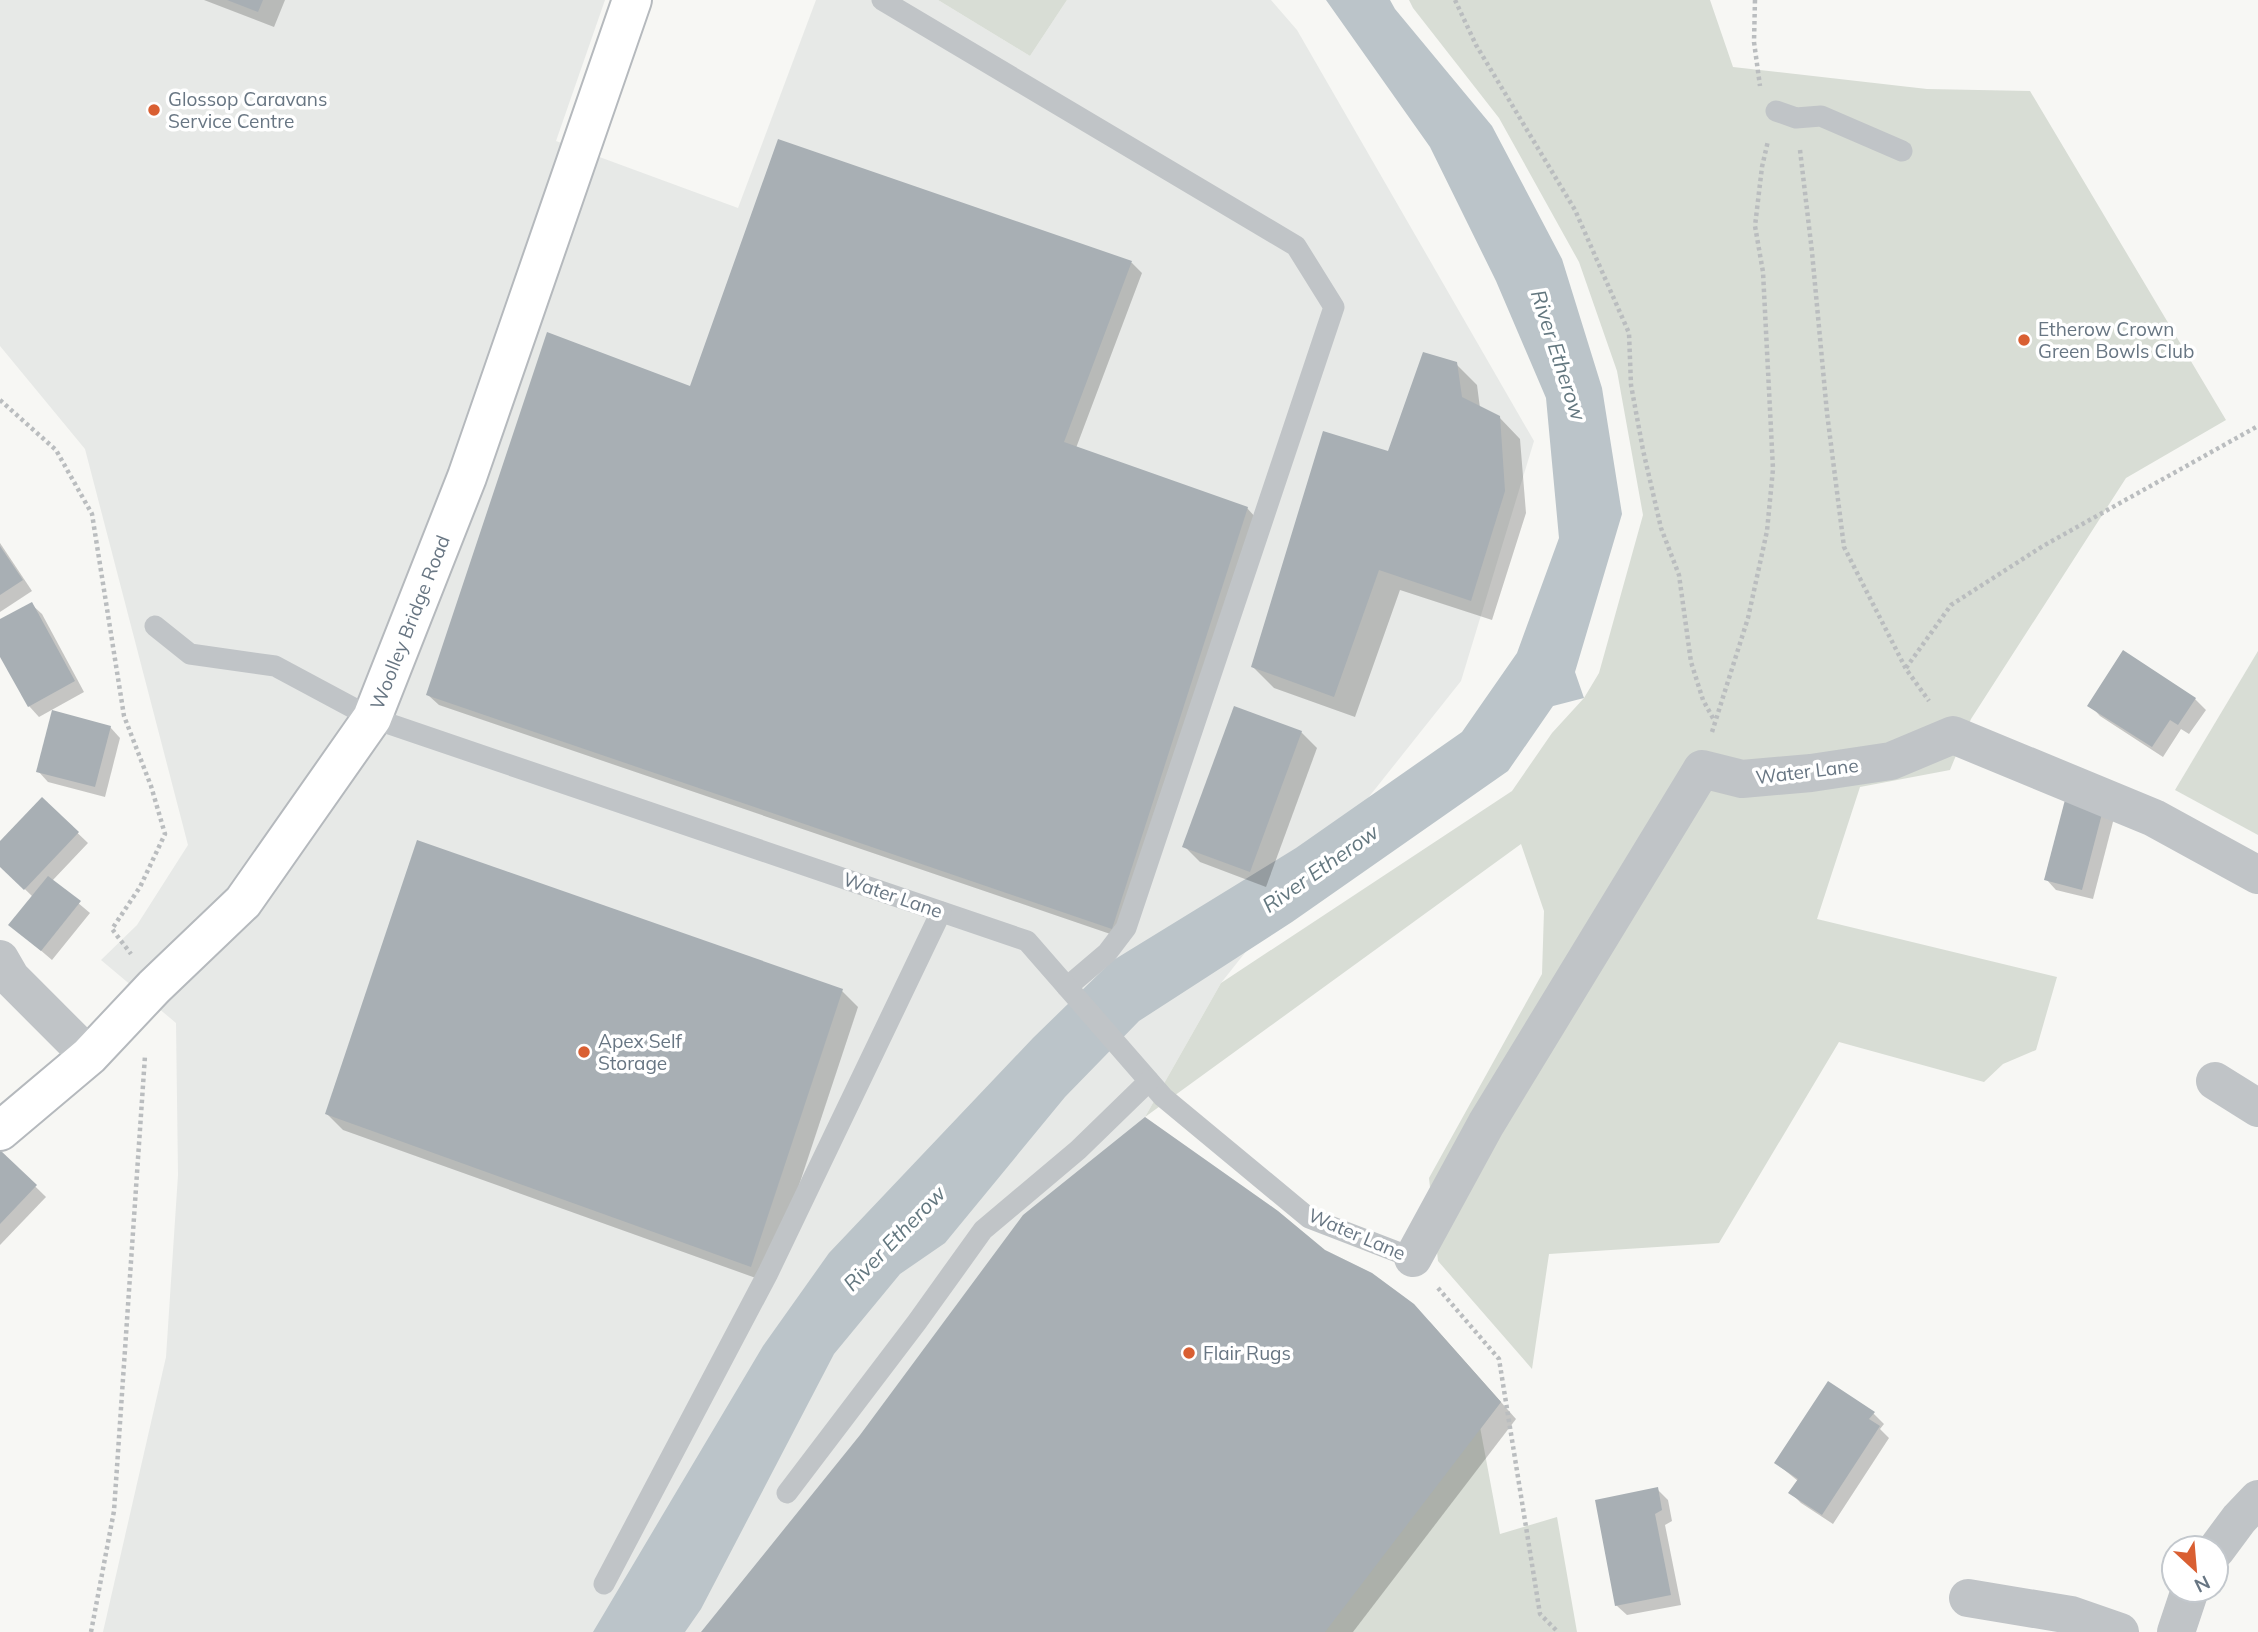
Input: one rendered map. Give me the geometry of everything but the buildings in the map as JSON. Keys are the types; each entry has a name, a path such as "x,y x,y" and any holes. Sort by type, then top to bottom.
{"street":[{"name":"Woolley Bridge Road","path":"0,1131 89,1056 154,986 243,902 372,718 467,477 632,0"},
{"name":"Water Lane","path":"1413,1258 1486,1124 1702,769 1742,779 1811,773 1891,761 1953,735"},
{"path":"1953,735 2154,818 2258,875"},
{"path":"0,959 11,978 89,1056"},
{"path":"2215,1081 2258,1108"},
{"path":"2228,1534 2258,1499"},
{"path":"1968,1598 2071,1615 2120,1632"},
{"path":"2176,1632 2185,1604"}],"lane":[{"path":"882,0 1296,246 1334,307 1126,928 1107,953 1068,988"},
{"path":"1786,114 1821,116 1902,152"},
{"name":"Water Lane","path":"155,626 190,654 275,666 372,718 1027,941 1163,1097 1309,1218 1413,1258"},
{"path":"604,1584 768,1273 941,912"},
{"path":"787,1493 983,1230 1078,1150 1148,1080"}],"path":[{"path":"1455,0 1476,45 1575,210 1629,333 1631,385 1643,450 1661,528 1679,575 1691,662 1703,700 1715,721"},
{"path":"1755,0 1754,42 1762,93 1786,114 1812,251 1827,413 1844,547 1906,669 1953,735"},
{"path":"1702,769 1748,618 1767,531 1773,468 1763,272 1755,226 1762,167 1786,114"},
{"path":"0,400 56,450 92,514 124,716 151,786 165,834 140,887 112,929 154,986"},
{"path":"1906,669 1951,605 2043,546 2258,426"},
{"path":"91,1632 114,1511 146,1050"},
{"path":"1413,1258 1499,1359 1540,1614 1559,1632"}],"shaded area":[{"path":"0,0 605,0 556,141 738,208 816,0 938,0 1030,56 1067,0 1271,0 1297,30 1534,441 1461,681 1221,983 1145,1117 1278,1211 1325,1250 1372,1273 1414,1304 1501,1402 1325,1632 103,1632 166,1357 178,1175 176,1023 101,960 137,925 188,845 85,449 0,346"},
{"path":"938,0 1067,0 1030,56"},
{"path":"1409,0 1710,0 1733,67 1927,89 2030,91 2226,420 2126,478 1971,719 1950,770 1860,787 1817,919 2057,977 2036,1050 2003,1064 1984,1082 1839,1042 1719,1243 1549,1254 1532,1369 1438,1261 1429,1178 1542,974 1544,911 1521,844 1145,1117 1221,983 1512,791 1552,733 1584,698 1599,673 1643,515 1617,371 1579,262 1499,118"},
{"path":"2258,651 2258,835 2175,790"},
{"path":"1480,1427 1500,1534 1557,1517 1577,1632 1324,1632"}],"water":[{"name":"River Etherow","path":"1326,0 1390,0 1492,126 1562,259 1602,388 1622,514 1575,672 1584,698 1553,706 1508,771 1292,922 1139,1021 1065,1097 945,1243 900,1274 834,1354 701,1609 685,1632 593,1632 763,1346 829,1253 1033,1038 1112,961 1296,848 1462,732 1517,653 1559,538 1546,398 1496,281 1430,147"}],"place":[{"name":"Glossop Caravans Service Centre","path":"154,110"},
{"name":"Etherow Crown Green Bowls Club","path":"2024,340"},
{"name":"Apex Self Storage","path":"584,1052"},
{"name":"Flair Rugs","path":"1189,1353"}]}
